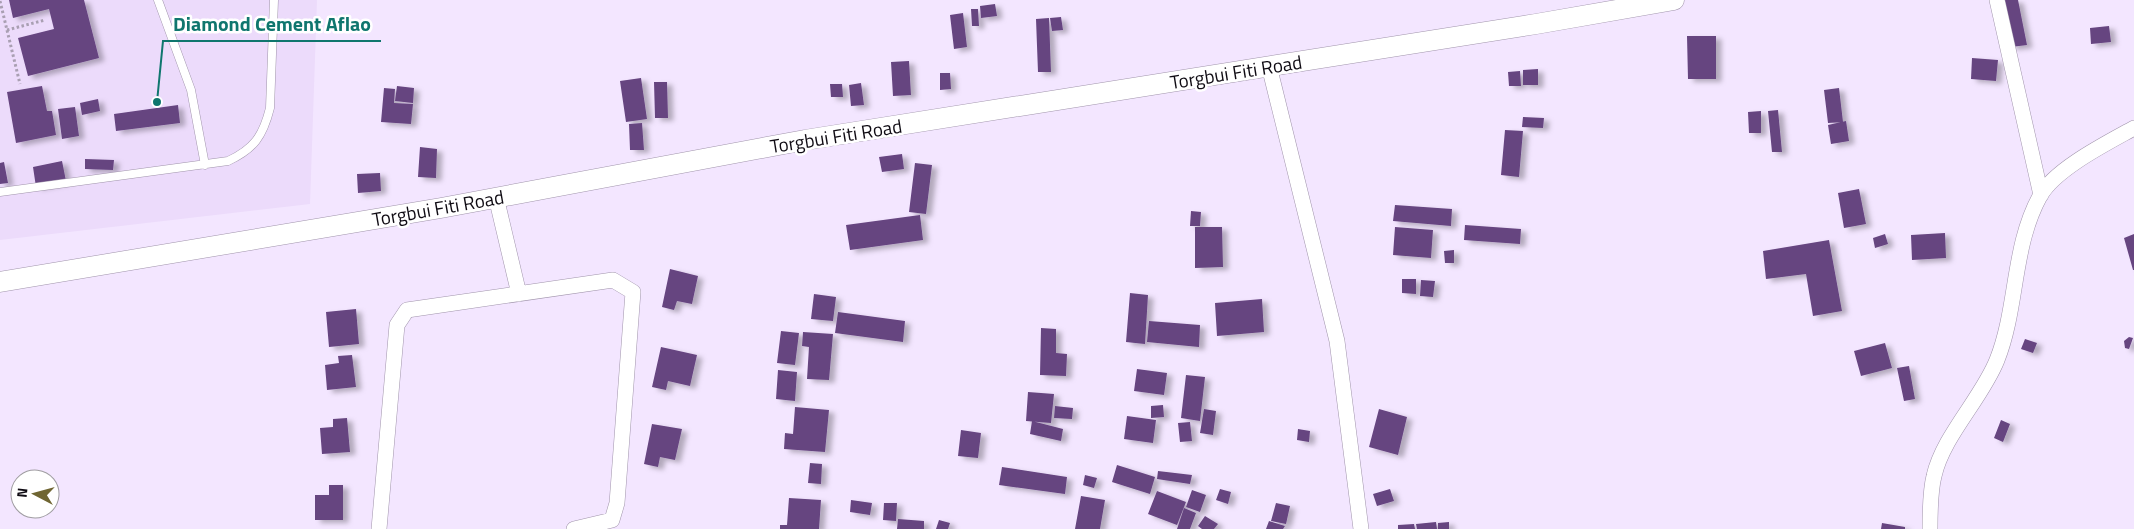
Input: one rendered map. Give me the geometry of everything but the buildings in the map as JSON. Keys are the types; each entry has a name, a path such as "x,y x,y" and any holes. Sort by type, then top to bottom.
{"street":[{"name":"Torgbui Fiti Road","path":"0,282 496,198 805,140 1674,0"},
{"path":"1997,0 2041,195"},
{"path":"1269,66 1336,341 1361,529"},
{"path":"1930,529 1934,476 1945,450 1996,362 2007,328 2012,293 2026,232 2041,195 2057,177 2095,150 2134,128"},
{"path":"496,198 519,294"},
{"path":"378,529 397,325 407,310 613,280 633,292 617,503 612,520 574,529"}],"lane":[{"path":"158,0 191,90 205,164"},
{"path":"0,192 228,161 244,154 257,141 266,126 270,108 274,0"}],"path":[{"path":"0,1 20,84"},
{"path":"7,30 45,20"}],"shaded area":[{"path":"0,0 317,0 310,204 0,240"}],"place":[{"name":"Diamond Cement Aflao","path":"157,102"}]}
